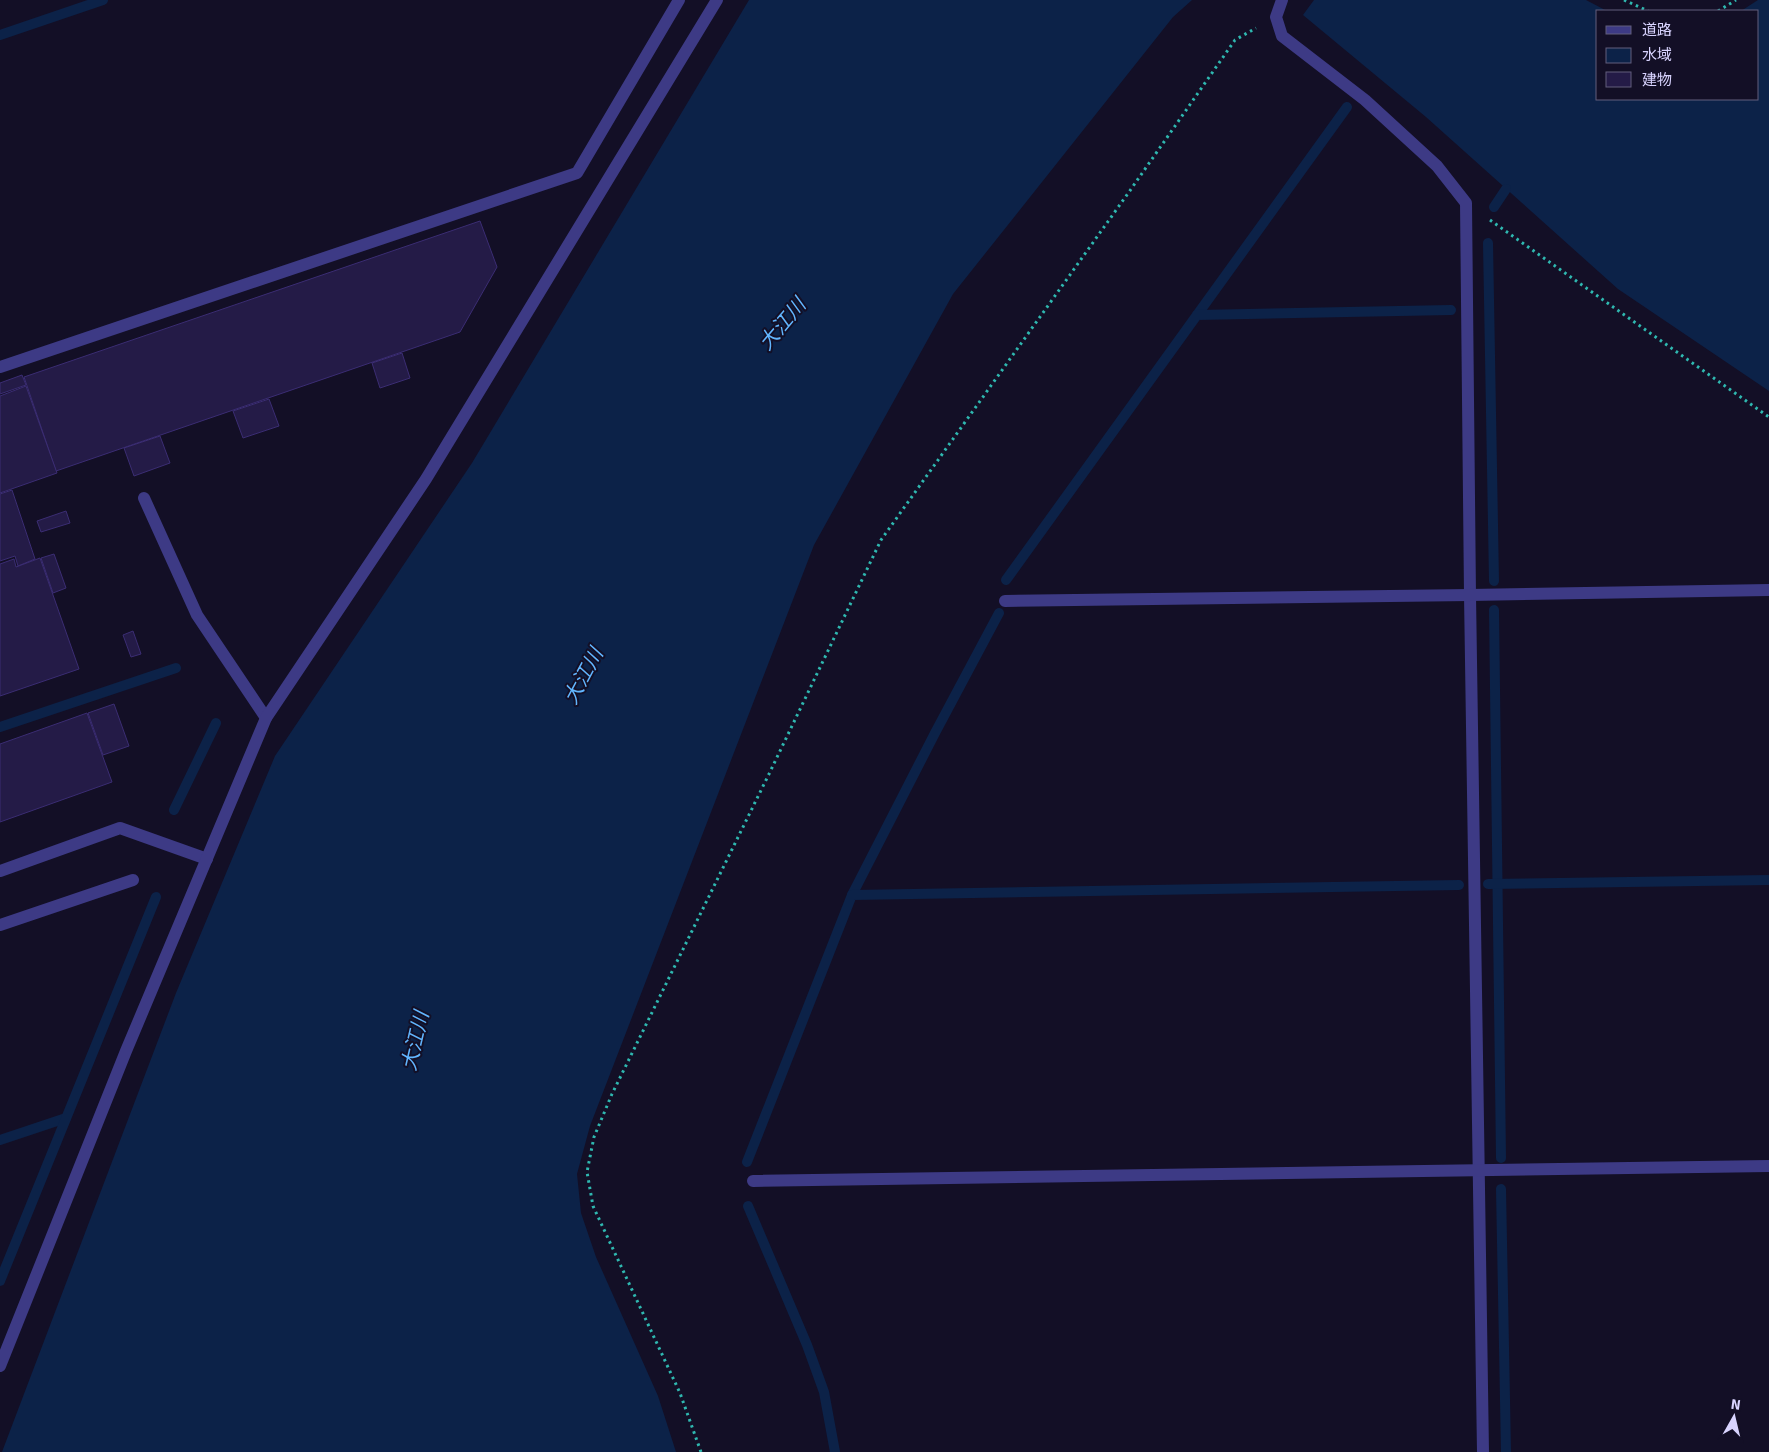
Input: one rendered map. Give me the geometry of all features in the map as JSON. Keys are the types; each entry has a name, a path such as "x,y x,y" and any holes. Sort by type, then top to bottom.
{"street":[{"path":"0,368 577,173 679,0"},
{"path":"0,1366 126,1051 266,718 426,478 717,0"},
{"path":"1282,0 1276,17 1282,36 1372,106 1437,166 1466,203 1483,1452"},
{"path":"144,498 197,615 266,718"},
{"path":"1005,601 1769,590"},
{"path":"0,871 120,828 207,858"},
{"path":"0,925 133,880"},
{"path":"753,1181 1769,1166"}],"path":[{"path":"1624,0 1646,10"},
{"path":"1720,10 1736,0"},
{"path":"701,1452 680,1393 593,1206 587,1172 594,1137 612,1094 881,540 1106,225 1235,40 1257,27 1282,36"},
{"path":"1466,203 1769,416"}],"water":[{"name":"大江川","path":"749,0 1192,0 1173,17 953,294 814,545 590,1126 577,1174 581,1213 596,1257 658,1396 676,1452 2,1452 176,993 275,756 472,463"},
{"path":"1314,0 1586,0 1605,10 1596,10 1596,100 1759,100 1759,10 1743,10 1758,0 1769,0 1769,391 1618,289 1426,117 1303,15"}],"building":[{"path":"480,221 497,267 460,332 56,471 24,377"},
{"path":"402,353 410,378 380,388 372,363"},
{"path":"22,375 26,385 0,394 0,383"},
{"path":"26,386 57,473 0,493 0,396"},
{"path":"269,399 279,426 243,438 233,411"},
{"path":"160,436 170,463 134,476 124,448"},
{"path":"12,490 35,559 18,566 15,556 0,561 0,494"},
{"path":"66,511 70,523 41,532 37,521"},
{"path":"54,554 66,588 53,593 41,558"},
{"path":"40,558 79,669 0,696 0,564 14,559 16,567"},
{"path":"133,631 141,654 131,657 123,635"},
{"path":"114,704 129,746 103,755 88,713"},
{"path":"87,713 112,782 0,822 0,744"}],"waterway":[{"path":"0,35 103,0"},
{"path":"1197,315 1347,107"},
{"path":"1494,207 1506,189"},
{"path":"1488,243 1494,581"},
{"path":"1006,580 1197,315 1451,310"},
{"path":"1494,610 1501,1158"},
{"path":"852,895 999,613"},
{"path":"0,727 176,668"},
{"path":"174,810 216,723"},
{"path":"1488,884 1769,880"},
{"path":"747,1162 852,895 1459,885"},
{"path":"0,1281 156,897"},
{"path":"0,1140 66,1118"},
{"path":"1501,1189 1506,1452"},
{"path":"748,1206 807,1345 824,1392 835,1452"}]}
